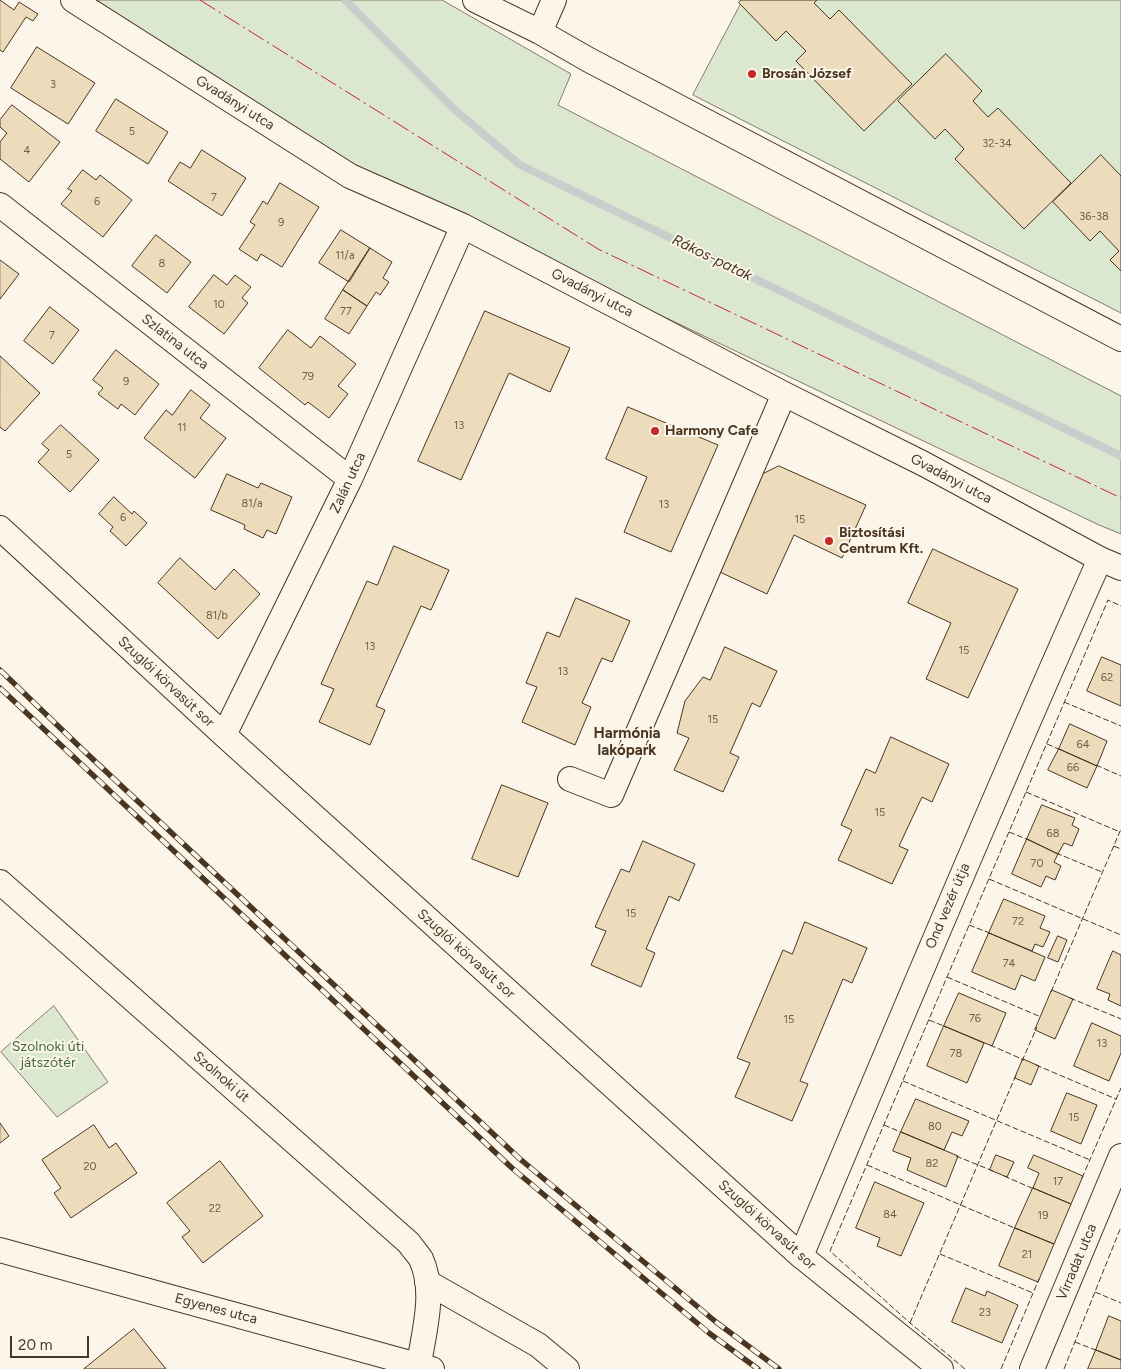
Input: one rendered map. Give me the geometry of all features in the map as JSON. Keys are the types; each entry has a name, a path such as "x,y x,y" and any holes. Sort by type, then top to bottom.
{"street":[{"name":"Gvadányi utca","path":"73,0 350,176 463,226 784,394 924,464 1110,563"},
{"path":"475,0 540,32 606,69 1121,339"},
{"path":"540,32 554,0"},
{"name":"Szlatina utca","path":"0,206 350,479"},
{"name":"Zalán utca","path":"224,735 350,479 463,226"},
{"path":"570,779 611,795 784,394"},
{"name":"Szuglói körvasút sor","path":"0,528 224,735 801,1256 941,1369"},
{"name":"Ond vezér útja","path":"801,1256 958,882 1110,563"},
{"name":"Szolnoki út","path":"0,882 409,1244 421,1259 427,1282 426,1367"},
{"name":"Virradat utca","path":"1032,1369 1121,1156"},
{"name":"Egyenes utca","path":"0,1250 426,1367"},
{"path":"427,1282 538,1346 566,1369"}],"green space":[{"path":"95,0 442,0 571,74 558,105 1121,396 1121,534 376,179"},
{"path":"743,0 1121,0 1121,313 693,95"},
{"name":"Szolnoki úti játszótér","path":"54,1006 108,1082 57,1117 1,1052"}],"building":[{"path":"0,0 14,10 19,2 38,14 33,21 26,17 3,52 0,50"},
{"path":"741,0 817,0 814,3 830,19 839,10 912,84 864,131 796,61 806,51 786,31 776,41 739,3"},
{"path":"37,47 95,83 68,124 11,88"},
{"path":"946,54 982,91 973,101 988,117 998,108 1071,183 1024,229 955,159 964,149 945,129 935,139 898,101"},
{"path":"116,99 168,132 148,164 96,131"},
{"path":"12,105 60,142 29,182 0,159 0,142 7,133 0,127 0,120"},
{"path":"202,150 246,178 222,216 168,181 180,162 190,168"},
{"path":"1101,155 1121,176 1121,271 1110,260 1119,251 1100,231 1090,241 1053,202"},
{"path":"83,170 96,180 100,175 132,200 103,237 61,204 72,191 68,189"},
{"path":"280,183 319,207 282,267 261,254 257,261 239,249 255,225 250,222 263,201 267,204"},
{"path":"341,230 370,248 349,282 319,263"},
{"path":"156,235 191,262 167,293 132,266"},
{"path":"370,248 392,262 383,278 389,282 380,295 376,292 367,306 343,290"},
{"path":"0,260 19,274 0,299"},
{"path":"214,275 227,285 235,275 251,287 242,298 248,303 224,334 189,307"},
{"path":"343,290 367,306 349,334 325,319"},
{"path":"50,307 79,330 53,364 24,341"},
{"path":"485,311 570,348 550,392 509,373 461,480 418,461"},
{"path":"288,330 311,348 320,336 356,364 338,386 348,394 329,418 308,402 305,405 259,368"},
{"path":"116,350 159,384 135,415 121,404 118,409 98,394 103,388 93,380"},
{"path":"0,356 40,393 5,431 0,427"},
{"path":"191,390 210,405 200,418 226,438 195,478 144,438 166,410 172,415"},
{"path":"628,407 718,445 671,552 624,532 647,477 606,459"},
{"path":"61,425 99,460 70,492 38,462 49,450 42,444"},
{"path":"779,466 866,505 842,558 794,535 767,594 720,572 761,475"},
{"path":"227,474 258,488 261,483 292,497 276,534 267,530 263,538 244,529 245,525 211,510"},
{"path":"114,497 132,514 134,511 147,523 126,546 110,531 113,527 99,514"},
{"path":"394,546 449,570 431,610 421,606 376,706 385,710 370,745 319,722 334,689 321,684 367,581 377,585"},
{"path":"933,549 1018,589 968,698 926,679 951,623 908,603"},
{"path":"180,558 215,590 234,569 260,594 218,639 158,583"},
{"path":"576,598 630,621 612,662 602,658 582,703 591,707 575,745 522,722 537,687 526,683 547,632 559,637"},
{"path":"725,647 777,671 760,707 752,703 730,753 739,757 723,792 674,770 689,738 677,733 685,701 703,677 710,680"},
{"path":"1102,657 1121,665 1121,706 1087,691"},
{"path":"1070,724 1107,741 1097,766 1059,749"},
{"path":"891,737 949,764 932,802 922,797 899,846 908,850 892,884 838,860 852,830 841,825 866,769 875,773"},
{"path":"1059,749 1097,766 1087,788 1048,770"},
{"path":"502,785 548,803 518,877 472,859"},
{"path":"1042,805 1075,818 1072,825 1079,829 1072,846 1064,843 1058,854 1027,839"},
{"path":"1027,839 1058,854 1054,862 1061,866 1055,880 1046,876 1041,887 1012,874"},
{"path":"643,841 695,864 679,901 669,896 646,949 655,953 641,987 591,965 606,931 595,927 621,869 629,872"},
{"path":"1004,899 1045,916 1040,928 1050,932 1043,947 1035,944 1032,951 989,933"},
{"path":"805,922 867,948 852,983 843,979 800,1081 808,1084 792,1121 735,1097 750,1063 737,1058 783,950 792,954"},
{"path":"989,933 1045,957 1035,981 1021,975 1015,990 972,972"},
{"path":"1058,936 1067,940 1058,962 1048,958"},
{"path":"1113,951 1121,955 1121,1006 1108,1000 1110,994 1097,989"},
{"path":"1052,990 1073,999 1055,1039 1035,1030"},
{"path":"959,993 1006,1013 992,1046 944,1026"},
{"path":"1092,1023 1121,1036 1121,1053 1109,1081 1074,1066"},
{"path":"944,1026 984,1043 967,1083 927,1066"},
{"path":"1023,1059 1039,1066 1031,1085 1015,1078"},
{"path":"1067,1093 1097,1105 1081,1144 1051,1131"},
{"path":"916,1099 969,1121 962,1136 952,1132 944,1150 901,1132"},
{"path":"0,1123 9,1136 0,1143"},
{"path":"94,1125 109,1148 116,1143 137,1173 71,1218 54,1193 61,1188 42,1160"},
{"path":"901,1132 958,1156 946,1187 907,1170 911,1158 893,1151"},
{"path":"996,1155 1014,1162 1007,1177 990,1170"},
{"path":"1034,1155 1083,1176 1071,1204 1033,1188 1039,1173 1028,1168"},
{"path":"220,1161 263,1216 203,1263 182,1237 190,1231 167,1203"},
{"path":"875,1182 924,1203 901,1256 877,1246 880,1238 856,1228"},
{"path":"1033,1188 1071,1204 1054,1244 1015,1228"},
{"path":"1015,1228 1054,1244 1038,1282 999,1266"},
{"path":"966,1288 985,1296 987,1291 1018,1305 1002,1343 952,1322"},
{"path":"1109,1316 1121,1321 1121,1360 1096,1350"},
{"path":"134,1329 166,1369 84,1369"},
{"path":"1096,1350 1121,1360 1121,1369 1088,1369"}],"waterway":[{"name":"Rákos-patak","path":"345,0 454,109 520,165 1121,456"}],"railway":[{"path":"0,670 520,1159 716,1322 779,1369"},
{"path":"0,688 512,1168 709,1333 758,1369"}],"fence":[{"path":"965,1369 910,1323 830,1251 1108,600 1121,606"},
{"path":"1064,702 1121,726"},
{"path":"1047,744 1061,750"},
{"path":"1096,765 1121,776"},
{"path":"1026,792 1120,832"},
{"path":"1051,992 1121,829"},
{"path":"1009,832 1029,840"},
{"path":"1114,846 1121,849"},
{"path":"1056,853 1102,872"},
{"path":"989,879 1121,935"},
{"path":"969,925 992,934"},
{"path":"947,977 1041,1017"},
{"path":"1070,998 1121,1019"},
{"path":"929,1020 946,1027"},
{"path":"1022,1061 1037,1027"},
{"path":"990,1045 1024,1060"},
{"path":"1036,1065 1116,1099"},
{"path":"910,1323 1016,1075"},
{"path":"903,1081 1090,1160"},
{"path":"1082,1178 1121,1088"},
{"path":"884,1125 903,1133"},
{"path":"956,1156 993,1171"},
{"path":"867,1165 1017,1229"},
{"path":"1004,1176 1034,1189"},
{"path":"1064,1369 1121,1227"},
{"path":"940,1254 1033,1293"},
{"path":"1001,1369 1039,1279"},
{"path":"1095,1292 1121,1303"},
{"path":"1075,1342 1098,1351"}],"power":[{"path":"200,0 598,249 1121,498"}],"place":[{"name":"Brosán József","path":"752,74"},
{"name":"Harmony Cafe","path":"655,431"},
{"name":"Biztosítási Centrum Kft.","path":"829,541"}],"district":[{"name":"Harmónia lakópark","path":"627,742"}]}
